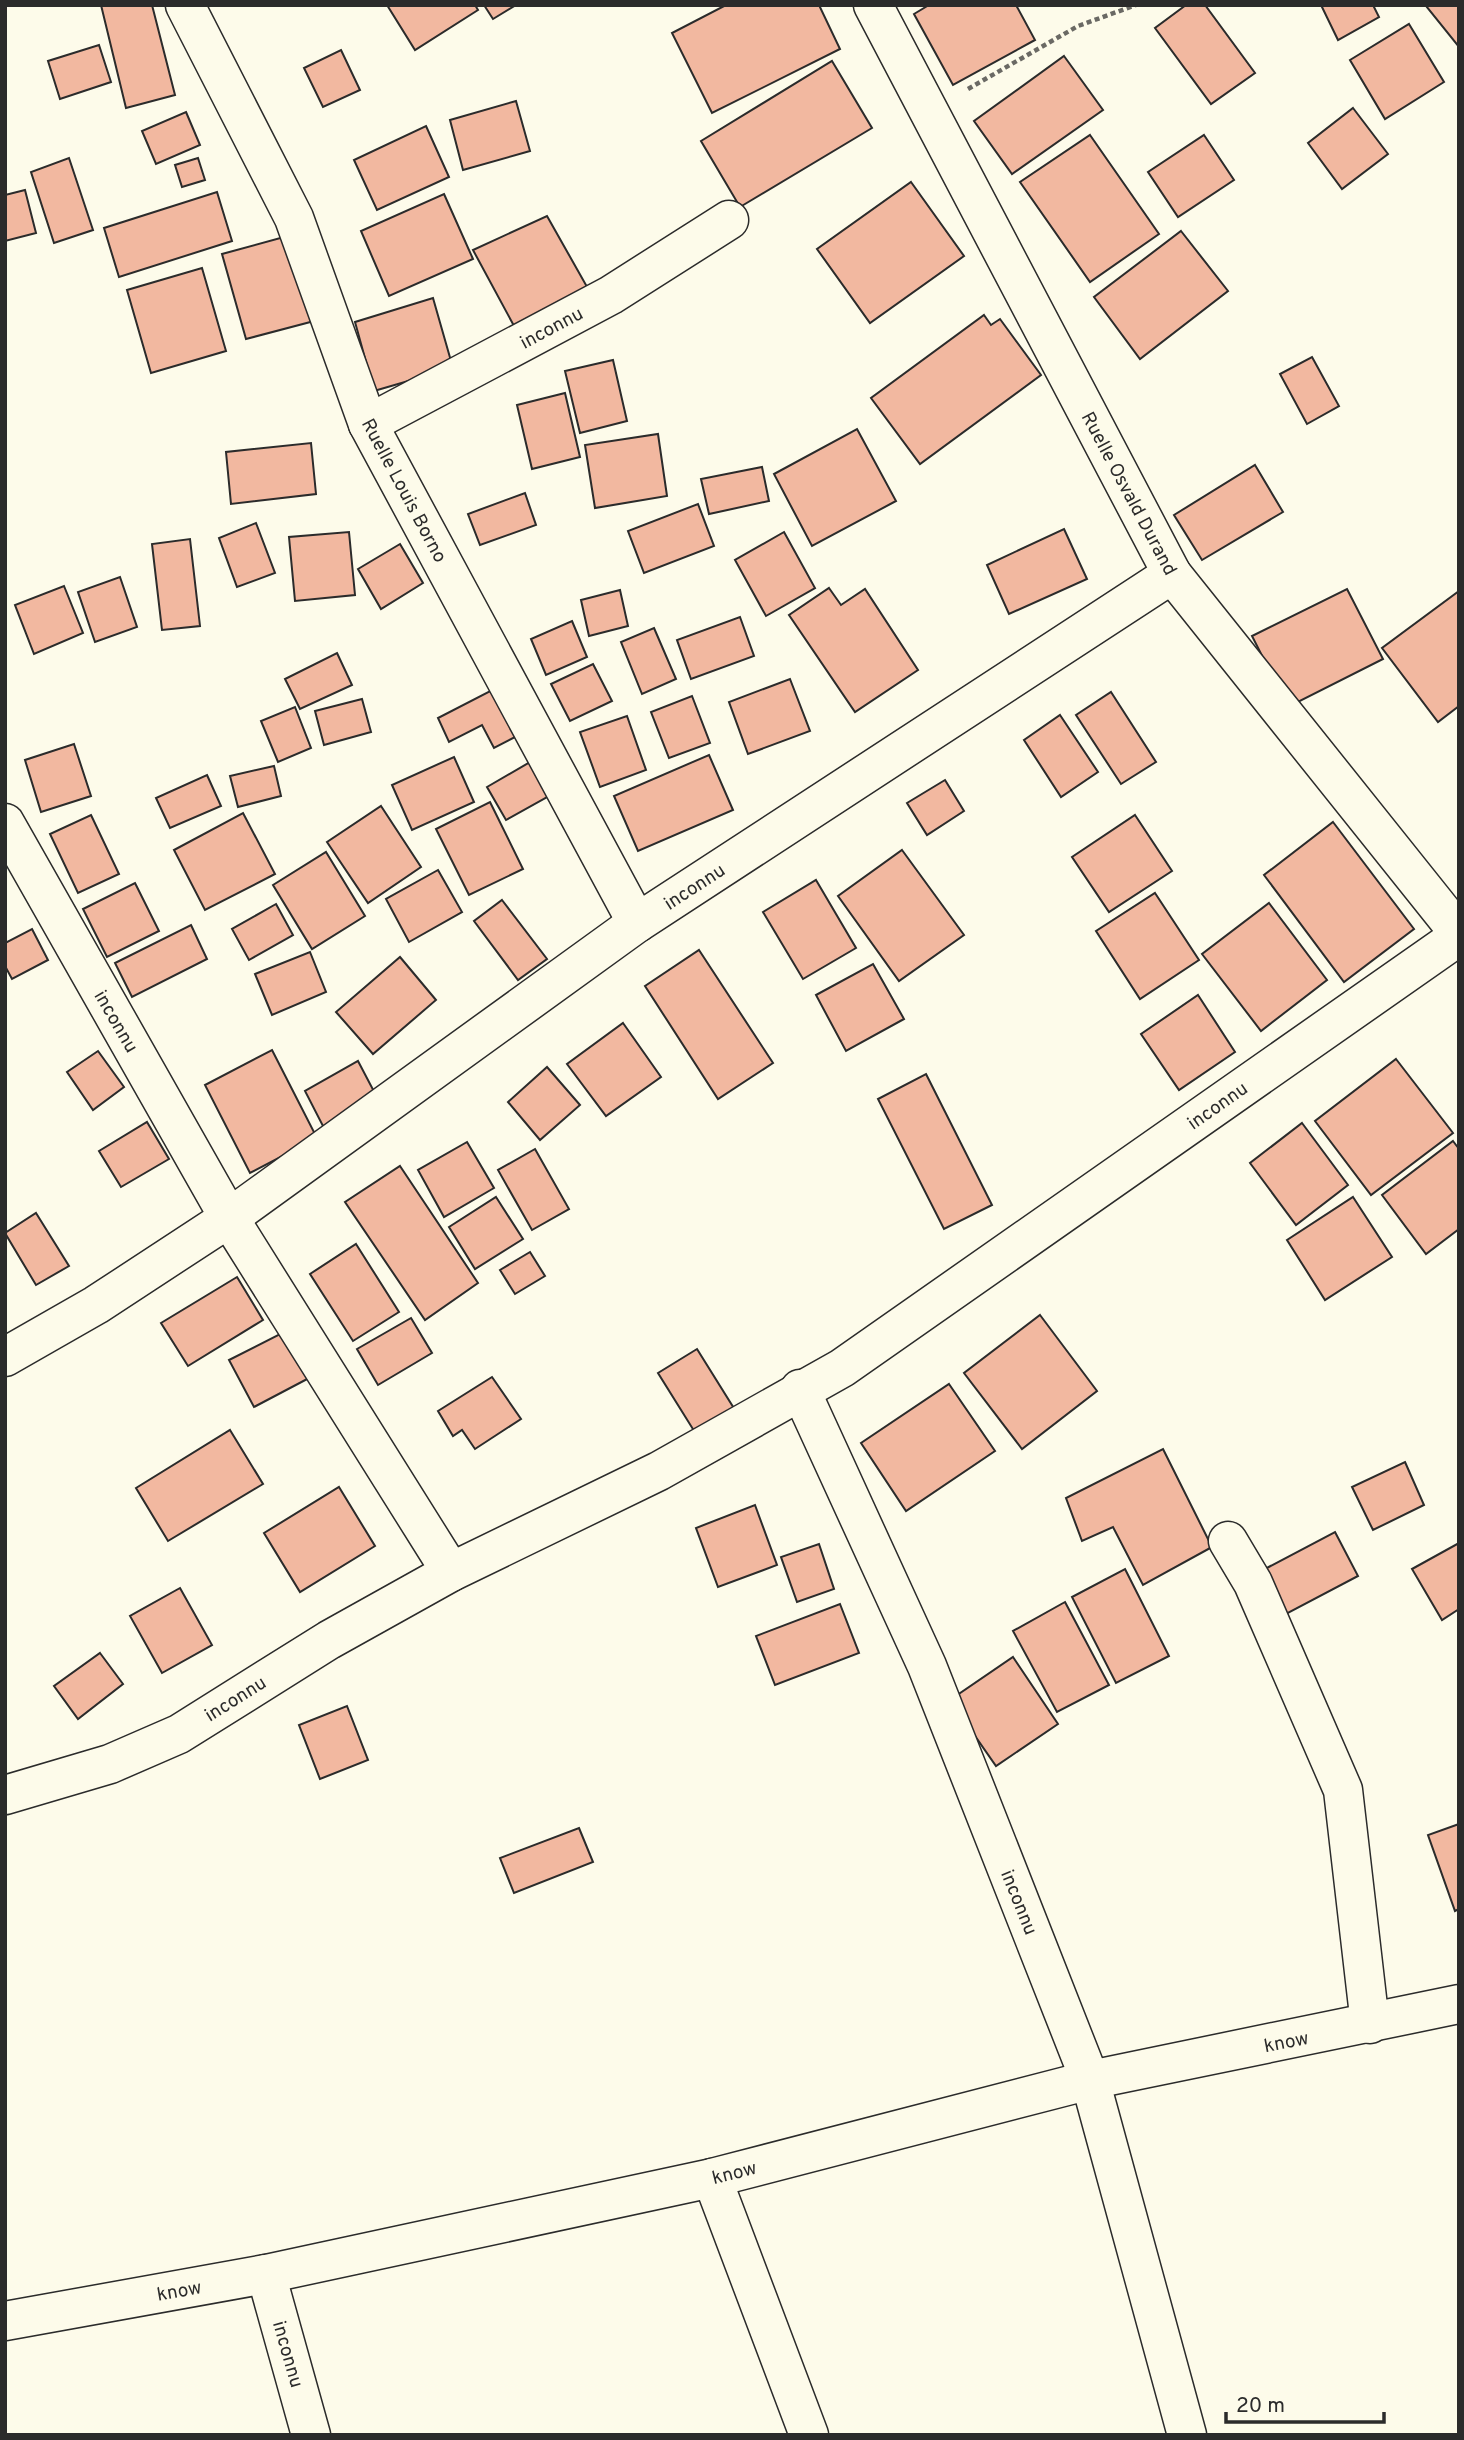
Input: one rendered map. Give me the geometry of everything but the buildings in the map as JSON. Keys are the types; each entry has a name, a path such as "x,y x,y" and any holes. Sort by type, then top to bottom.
{"street":[{"name":"Ruelle Louis Borno","path":"185,5 295,218 368,424 637,923"},
{"name":"Ruelle Osvald Durand","path":"873,5 1172,574 1459,934"},
{"name":"inconnu","path":"368,424 611,295 729,220"},
{"name":"inconnu","path":"5,1357 96,1305 229,1218 637,923 1172,574"},
{"name":"inconnu","path":"5,823 229,1218 451,1572"},
{"name":"inconnu","path":"5,1795 110,1764 178,1734 329,1640 451,1572 659,1471 800,1389 842,1368 1459,934"},
{"name":"inconnu","path":"800,1389 927,1666 1090,2080 1187,2435"},
{"path":"1228,1541 1253,1583 1343,1790 1370,2024"},
{"name":"know","path":"5,2321 267,2274 712,2178 1090,2080 1459,2004"},
{"path":"712,2178 809,2435"},
{"name":"inconnu","path":"267,2274 311,2435"}],"path":[{"path":"928,111 1078,26 1136,5"}]}
